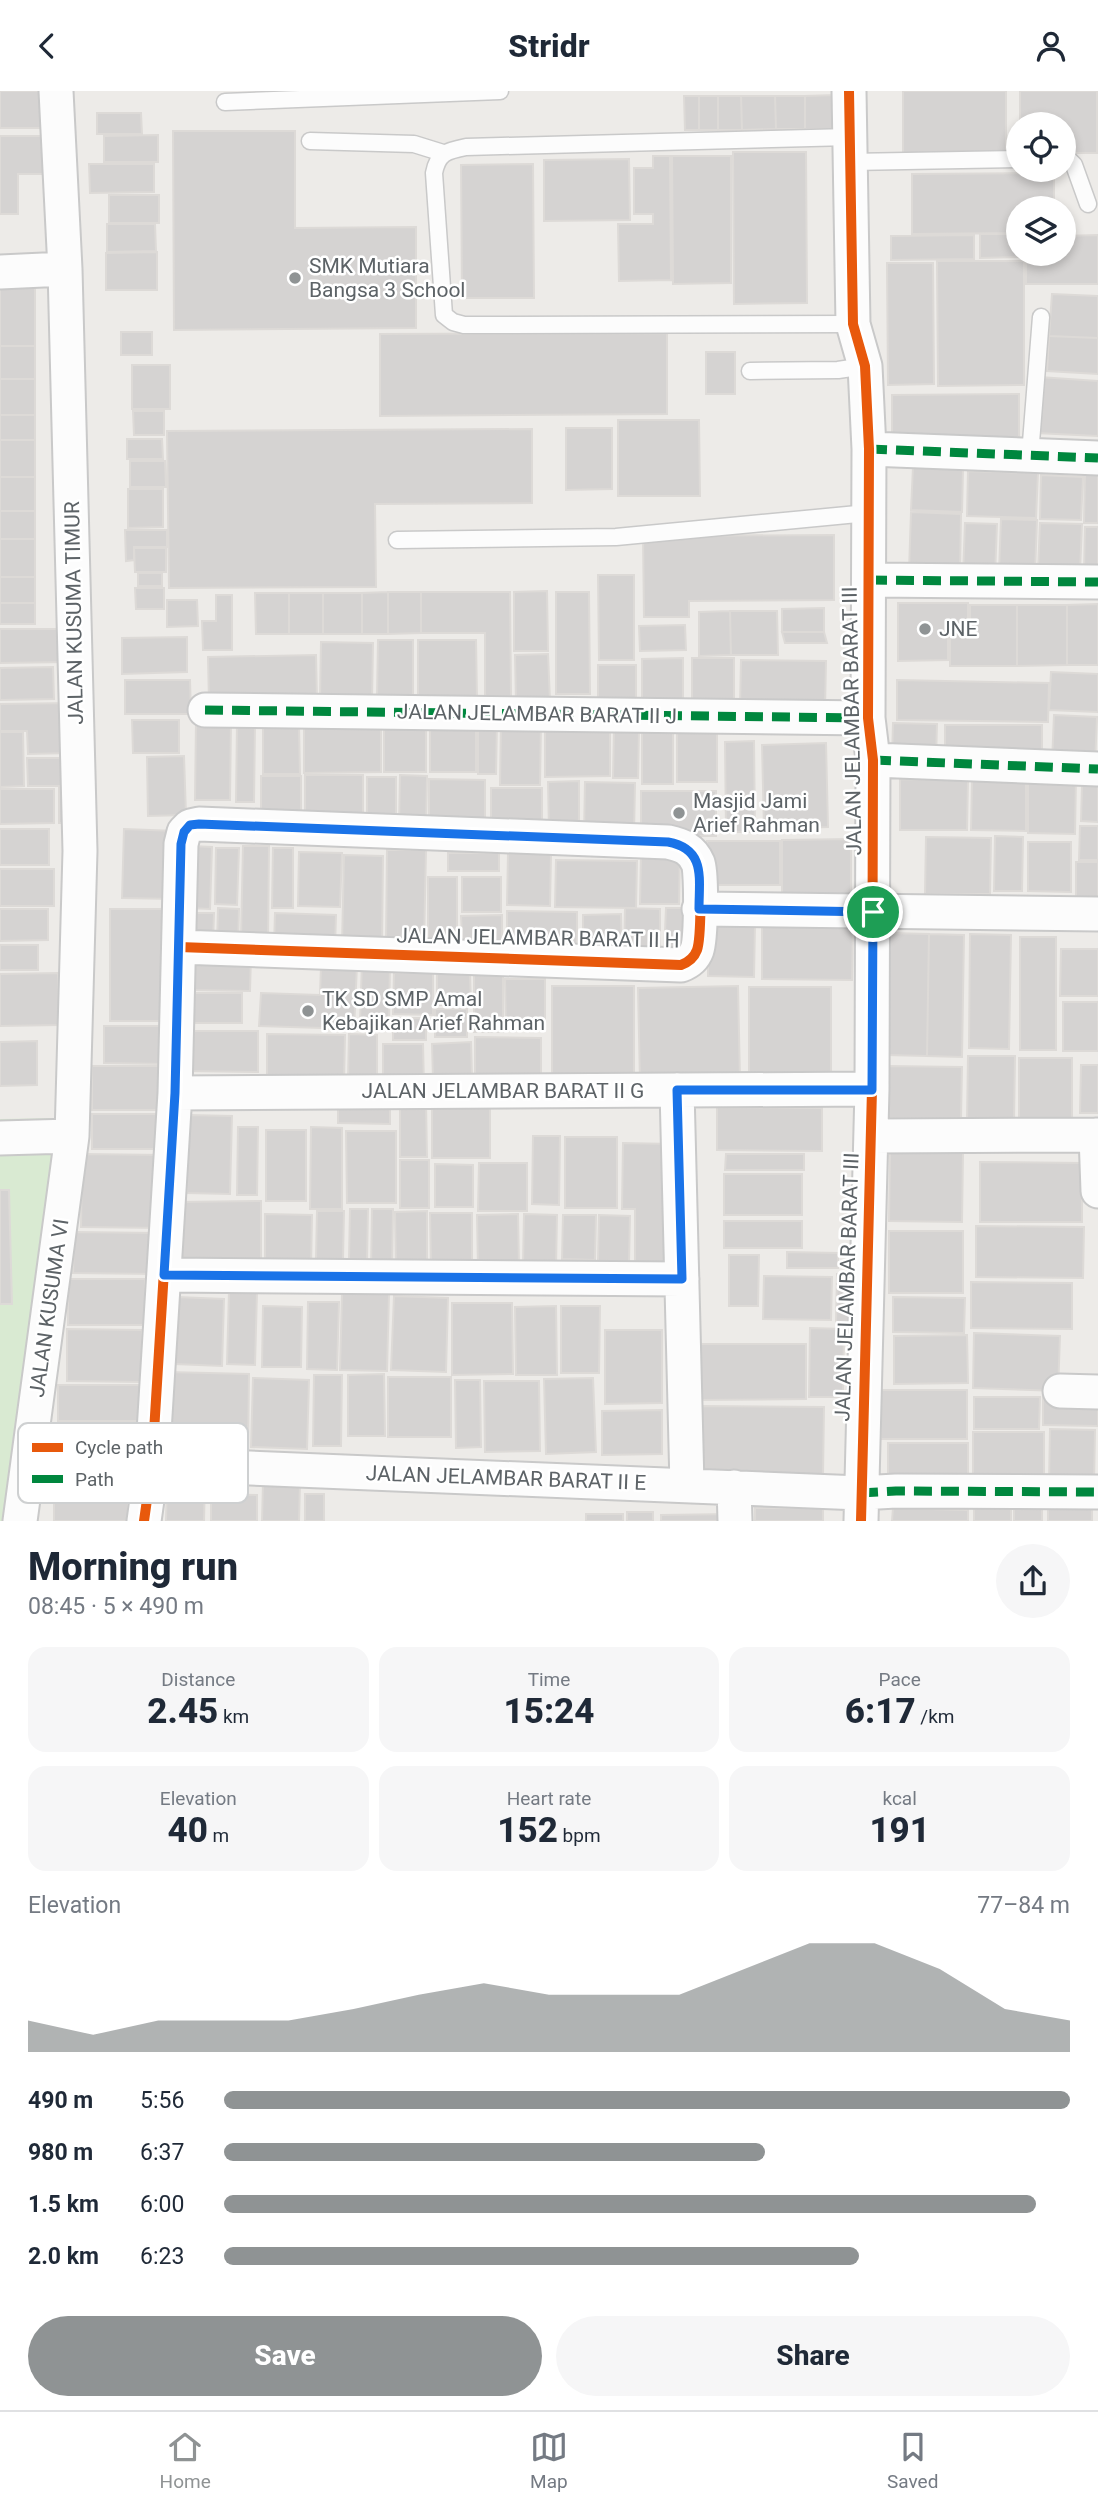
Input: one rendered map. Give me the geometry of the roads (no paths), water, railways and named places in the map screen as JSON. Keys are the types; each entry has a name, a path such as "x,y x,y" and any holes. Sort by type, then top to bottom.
{"street":[{"name":"JALAN KUSUMA TIMUR","path":"56,91 65,269 80,851 72,1136"},
{"name":"JALAN JELAMBAR BARAT III","path":"849,91 853,324 865,366 869,449 868,718 873,760 872,1090 861,1507"},
{"path":"0,272 65,269"},
{"path":"869,449 1098,458"},
{"name":"JALAN JELAMBAR BARAT III","path":"869,580 1098,582"},
{"name":"JALAN JELAMBAR BARAT II J","path":"205,711 868,718"},
{"name":"JALAN JELAMBAR BARAT III","path":"873,760 1098,769"},
{"name":"JALAN JELAMBAR BARAT II H","path":"199,824 668,842 690,850 699,865 699,909 698,948 689,962 681,965 179,947 181,844 184,832 190,825 199,824"},
{"path":"699,909 1098,914"},
{"path":"155,1423 175,1093 179,947"},
{"path":"677,1090 687,1485"},
{"name":"JALAN JELAMBAR BARAT II G","path":"175,1093 872,1090"},
{"path":"871,1136 1097,1135 1098,1191"},
{"path":"0,1138 72,1136"},
{"name":"JALAN KUSUMA VI","path":"33,1423 72,1136"},
{"path":"164,1275 682,1279"},
{"path":"1060,1391 1098,1392"},
{"name":"JALAN JELAMBAR BARAT II E","path":"248,1468 734,1487 861,1507 896,1491 1098,1492"},
{"path":"734,1487 735,1521"},
{"name":"JALAN KUSUMA VI","path":"20,1521 22,1503"},
{"path":"144,1521 147,1503"}],"lane":[{"path":"225,103 500,91"},
{"path":"310,141 414,143 443,153"},
{"path":"853,324 464,325 453,322 444,315 434,173 436,160 443,153 466,147 849,149 1006,158"},
{"path":"1076,171 1088,204"},
{"path":"1030,455 1041,317"},
{"path":"750,370 838,370 865,366"},
{"path":"397,540 616,537 868,513"}],"place":[{"name":"SMK Mutiara Bangsa 3 School","path":"295,278"},
{"name":"JNE","path":"925,629"},
{"name":"Masjid Jami Arief Rahman","path":"679,813"},
{"name":"TK SD SMP Amal Kebajikan Arief Rahman","path":"308,1011"}]}
